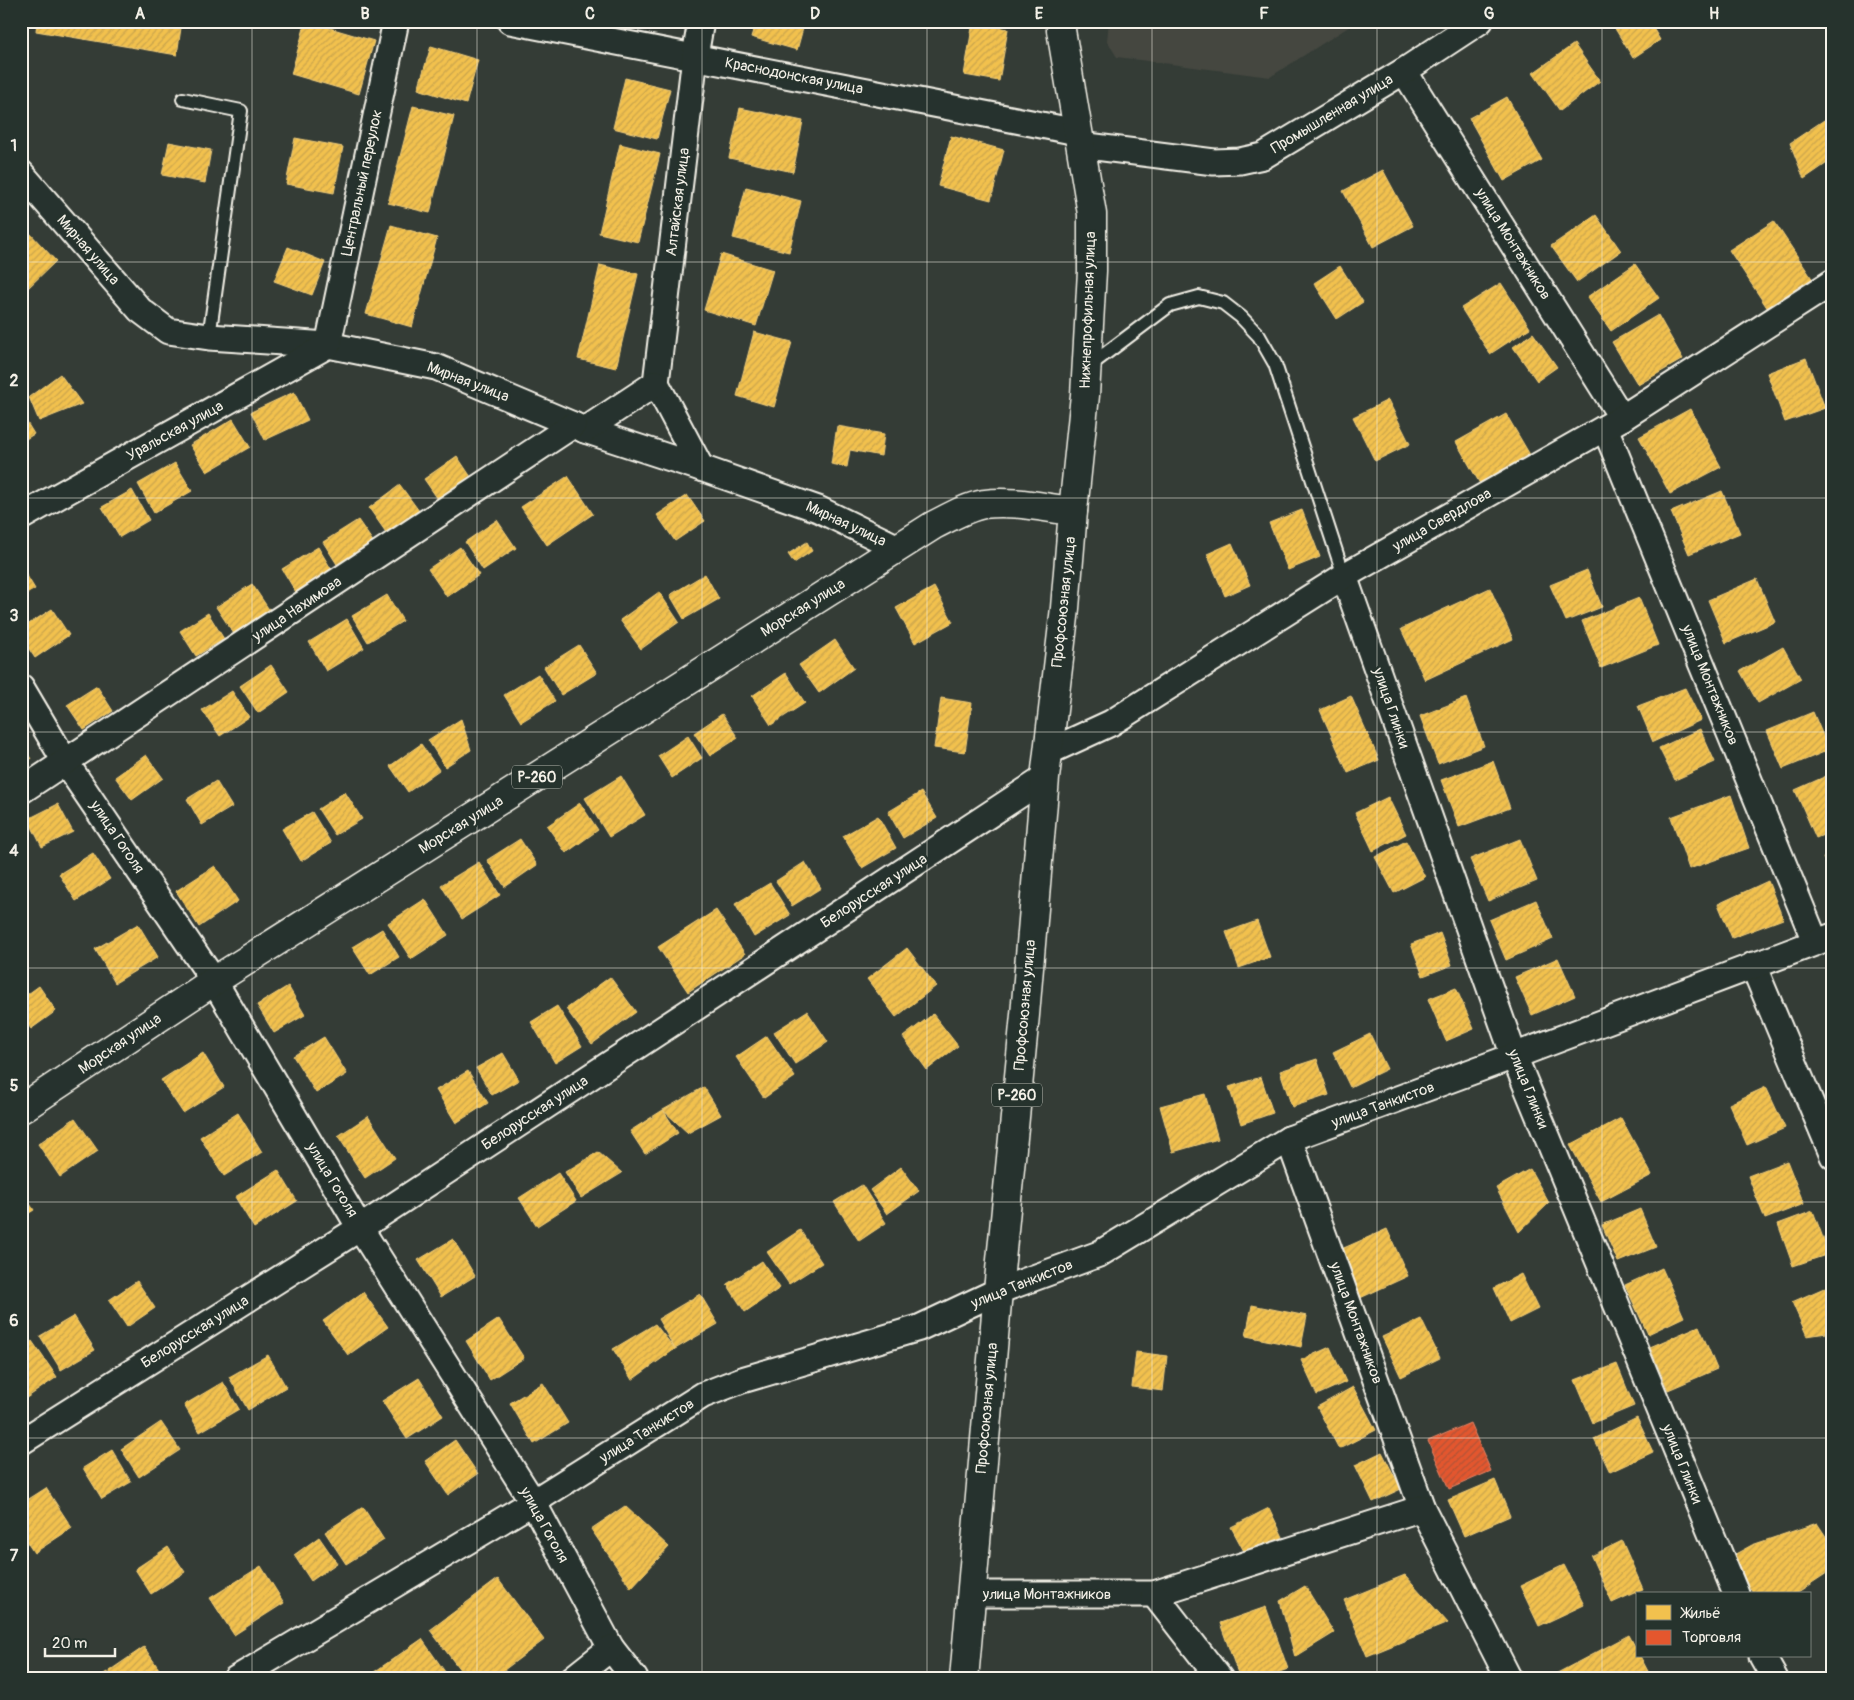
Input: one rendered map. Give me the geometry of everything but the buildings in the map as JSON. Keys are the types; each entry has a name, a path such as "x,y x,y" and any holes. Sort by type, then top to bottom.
{"main road":[{"name":"Нижнепрофильная улица","path":"1062,21 1061,30 1092,214 1092,271 1085,395 1073,511"},
{"name":"Морская улица","path":"21,1109 214,981 943,521 960,512 983,504 1006,503 1073,511"},
{"name":"Профсоюзная улица","path":"964,1679 1047,765 1065,608 1073,511"}],"street":[{"name":"Центральный переулок","path":"328,345 396,21"},
{"name":"Краснодонская улица","path":"510,21 695,56 1078,138"},
{"name":"Алтайская улица","path":"656,383 695,56 701,21"},
{"name":"Промышленная улица","path":"1078,138 1214,162 1248,160 1263,156 1404,71 1480,21"},
{"name":"улица Монтажников","path":"1404,71 1614,423 1824,938"},
{"name":"Мирная улица","path":"21,173 140,310 168,331 209,337 328,345 436,367 579,427 818,509 898,548"},
{"name":"улица Свердлова","path":"1047,765 1344,576 1614,423 1833,282"},
{"name":"Уральская улица","path":"21,516 328,345"},
{"name":"улица Нахимова","path":"21,791 579,427 656,383"},
{"path":"656,383 701,468"},
{"name":"улица Глинки","path":"1344,576 1514,1056 1735,1592"},
{"name":"улица Гоголя","path":"21,687 66,763 214,981 360,1228 533,1502 611,1648 635,1679"},
{"name":"Белорусская улица","path":"21,1442 360,1228 1047,765"},
{"name":"улица Танкистов","path":"236,1679 533,1502 704,1396 742,1380 919,1328 998,1291 1099,1254 1290,1139 1824,938"},
{"path":"1753,965 1833,1156"},
{"name":"улица Монтажников","path":"1290,1139 1422,1508 1509,1679"},
{"name":"улица Монтажников","path":"971,1594 1154,1594 1422,1508"},
{"path":"1154,1594 1220,1679"},
{"path":"572,1679 611,1648"},
{"path":"1763,1658 1775,1679"}],"lane":[{"path":"183,99 241,111 209,337"},
{"path":"1086,368 1170,305 1199,297 1223,304 1241,317 1259,336 1275,364 1344,576"}],"shaded area":[{"path":"1109,21 1358,21 1270,77 1117,57 1107,41"}]}
